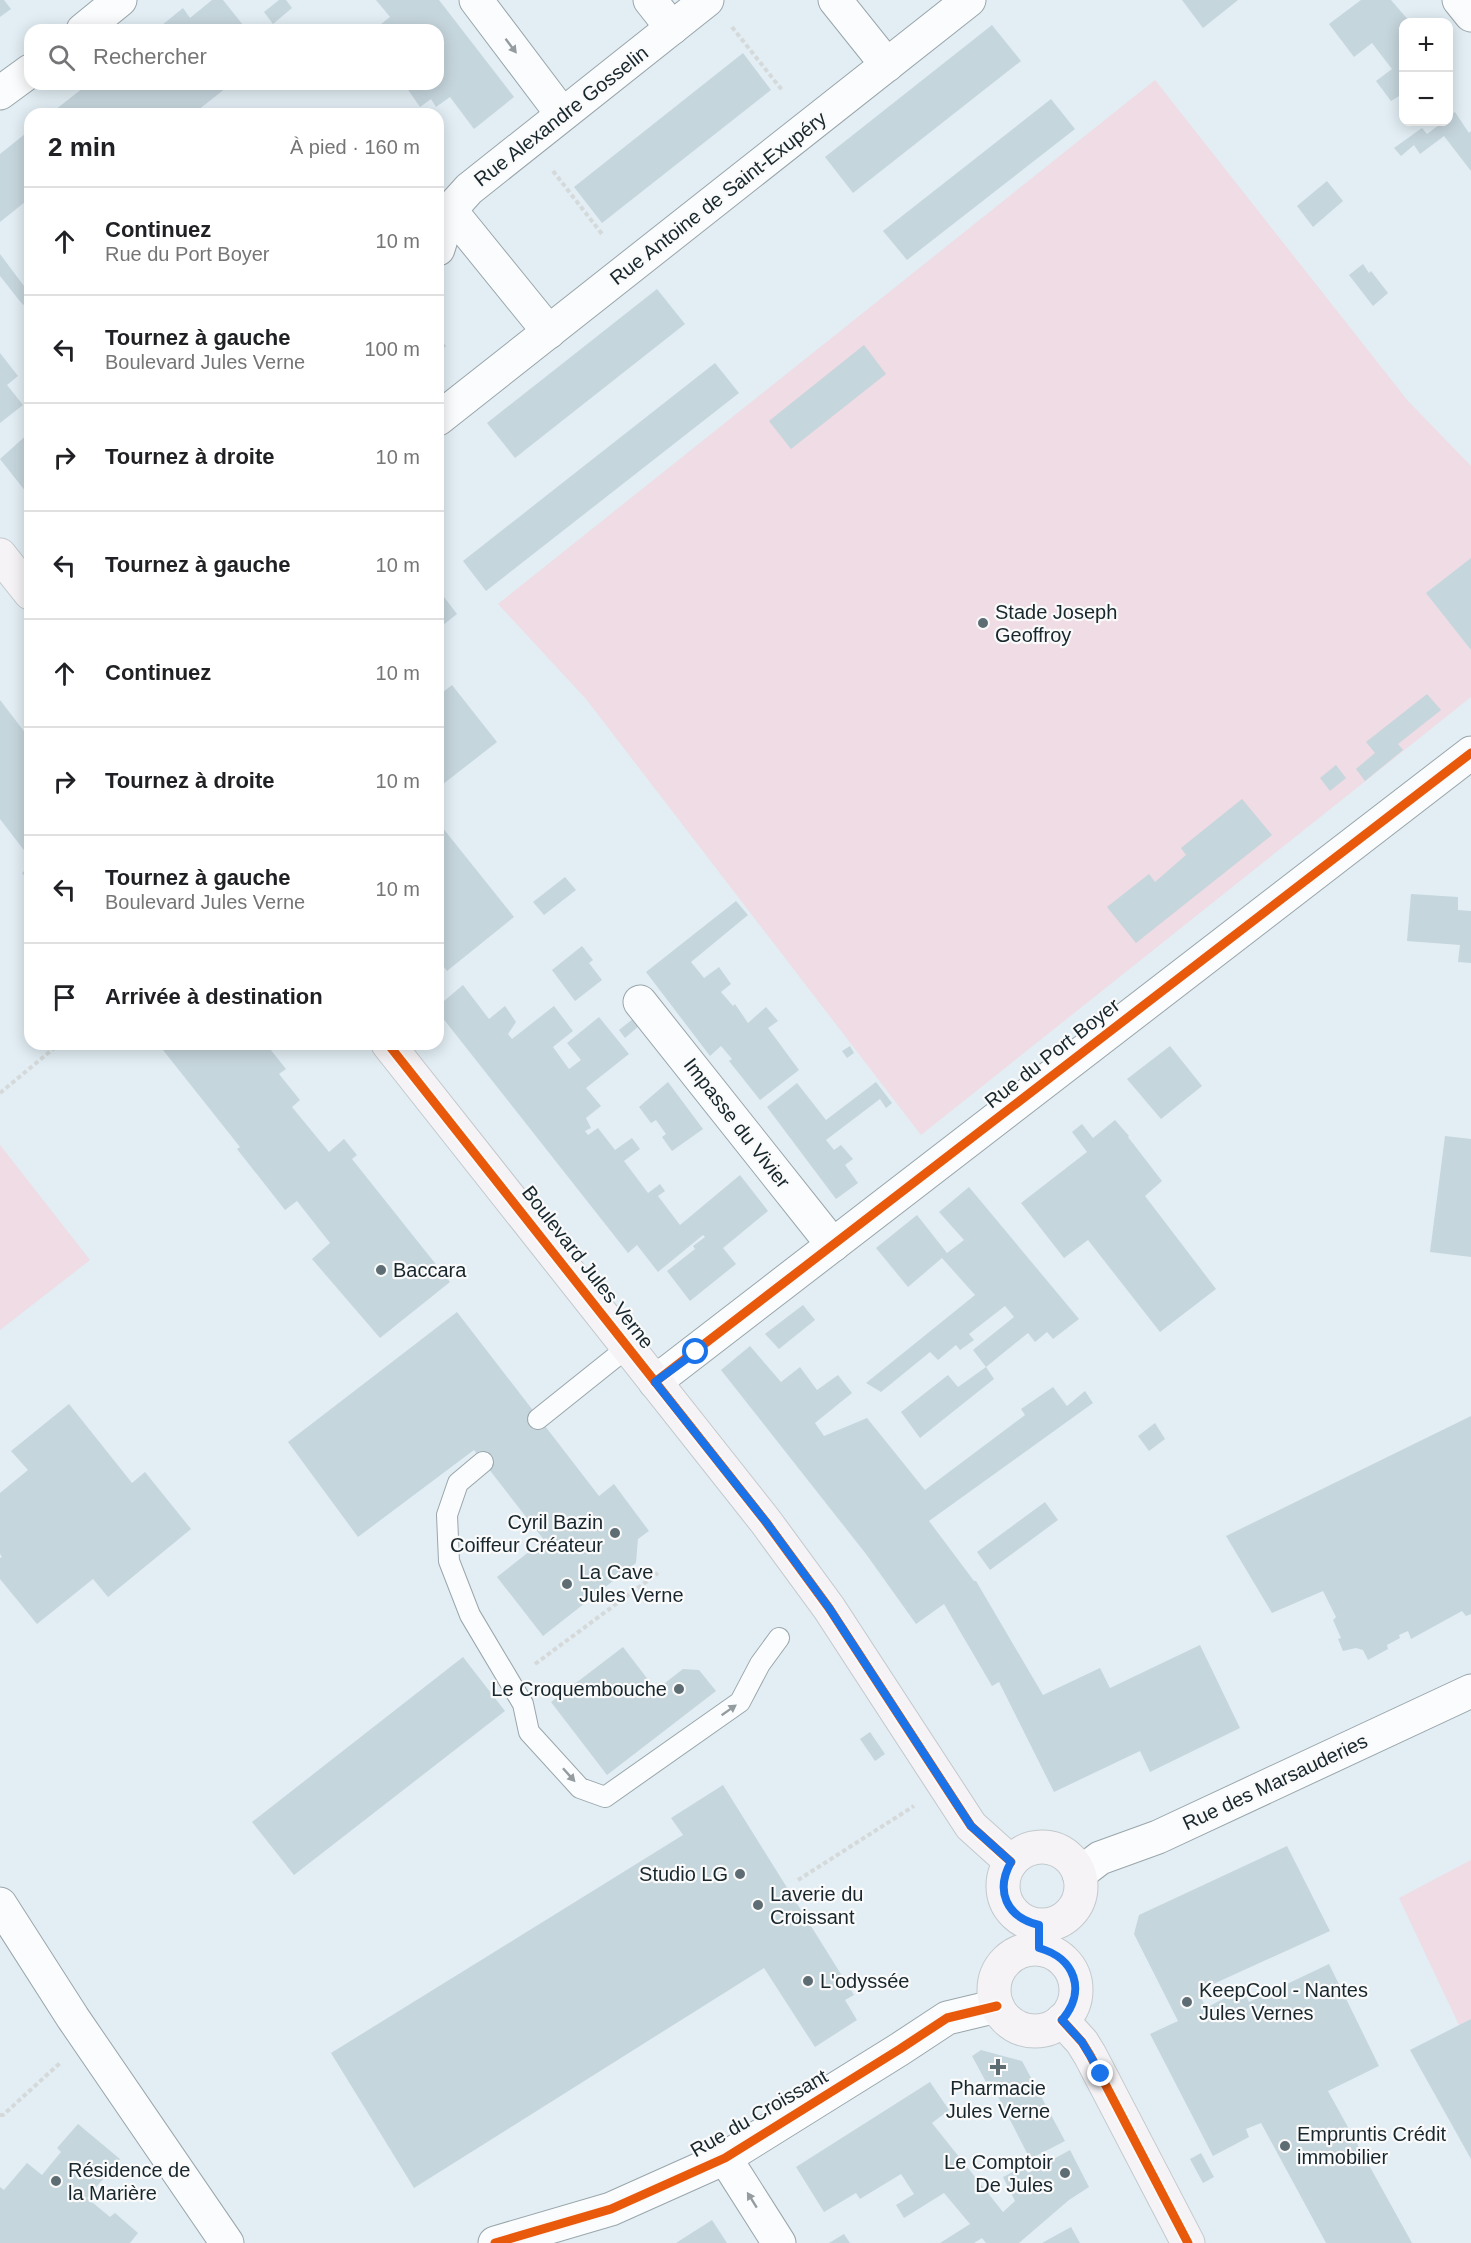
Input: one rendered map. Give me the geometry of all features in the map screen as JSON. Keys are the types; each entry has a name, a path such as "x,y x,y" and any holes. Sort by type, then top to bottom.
{"main road":[{"path":"0,555 24,585"},
{"name":"Boulevard Jules Verne","path":"393,1050 766,1522 829,1608 971,1826 1011,1862"},
{"path":"1079,1874 1074,1863 1066,1854 1043,1847 1031,1848 1020,1853 1005,1872 1004,1896 1009,1907 1027,1922 1039,1937 1052,1952 1063,1960 1071,1970 1075,1983 1076,1997 1071,2010 1062,2020 1052,2027 1039,2031 1026,2030 1004,2018 997,2006 994,1993 995,1978 1012,1956 1025,1950 1039,1937 1052,1924 1064,1919 1073,1910 1079,1899 1081,1886 1079,1874"},
{"path":"1062,2020 1082,2042 1090,2055 1188,2243"}],"street":[{"path":"90,24 120,0"},
{"path":"476,0 562,114"},
{"path":"650,0 672,28"},
{"path":"835,0 887,64"},
{"name":"Rue Antoine de Saint-Exupéry","path":"444,414 969,0"},
{"path":"1459,0 1471,15"},
{"name":"Rue Alexandre Gosselin","path":"444,230 450,210 469,189 562,114 672,28 718,11"},
{"path":"0,93 24,75"},
{"path":"450,210 549,332"},
{"name":"Rue du Port Boyer","path":"655,1382 1471,753"},
{"name":"Impasse du Vivier","path":"640,1002 833,1245"},
{"name":"Rue des Marsauderies","path":"1079,1874 1100,1858 1158,1837 1471,1691"},
{"path":"0,1904 87,2038 227,2243"},
{"name":"Rue du Croissant","path":"495,2243 611,2209 725,2158 947,2018 997,2006"},
{"path":"725,2158 779,2243"}],"lane":[{"path":"538,1419 628,1347"},
{"path":"483,1462 458,1483 447,1515 448,1561 470,1615 523,1704 529,1732 580,1788 605,1797 740,1702 760,1664 779,1638"}],"path":[{"path":"718,11 782,90"},
{"path":"550,167 602,234"},
{"path":"0,1093 52,1050"},
{"path":"511,1683 658,1573"},
{"path":"798,1880 944,1785"},
{"path":"0,2115 3,2115 87,2038"}],"shaded area":[{"name":"Stade Joseph Geoffroy","path":"1155,80 1408,401 1471,466 1471,558 1426,593 1471,650 1471,697 921,1135 586,699 498,604"},
{"path":"0,1145 90,1260 0,1330"},
{"path":"1471,1860 1471,2019 1459,2025 1399,1898"}],"building":[{"path":"0,0 4,0 11,9 0,17"},
{"path":"212,0 223,0 242,24 163,24 183,8 190,18"},
{"path":"279,0 286,0 292,8 273,24 264,12"},
{"path":"376,0 439,0 514,97 474,129 450,97 436,107 431,99 420,107 408,90 444,90 444,24 381,24 390,17"},
{"path":"1182,0 1238,0 1203,28"},
{"path":"1361,0 1391,0 1407,18 1399,18 1399,96 1391,101 1376,81 1392,69 1372,43 1354,57 1329,24"},
{"path":"992,25 1021,61 853,193 825,157"},
{"path":"743,53 771,90 602,223 574,187"},
{"path":"80,90 223,90 201,108 58,108"},
{"path":"1051,99 1075,129 907,260 883,231"},
{"path":"1455,112 1469,133 1471,131 1471,171 1444,136 1420,154 1414,145 1401,156 1394,148 1422,128 1427,134 1438,126 1453,126"},
{"path":"24,135 24,203 0,222 0,154"},
{"path":"1327,181 1343,201 1313,227 1297,206"},
{"path":"0,254 24,286 23,305 0,276"},
{"path":"1363,264 1388,293 1373,306 1349,275"},
{"path":"657,289 685,324 515,458 487,423"},
{"path":"864,345 886,374 791,449 769,421"},
{"path":"0,353 18,376 7,385 23,405 0,423"},
{"path":"715,363 739,393 486,591 463,561"},
{"path":"24,437 24,489 0,459"},
{"path":"1471,558 1471,650 1426,593"},
{"path":"444,597 457,614 444,624"},
{"path":"452,685 497,742 444,783 444,691"},
{"path":"1427,694 1441,710 1398,744 1403,750 1365,781 1356,769 1375,753 1366,742"},
{"path":"0,700 24,731 24,850 0,819"},
{"path":"1336,765 1346,778 1330,791 1320,778"},
{"path":"1242,799 1272,835 1136,943 1107,907 1149,874 1155,882 1186,855 1181,848"},
{"path":"444,830 514,917 447,971 444,967"},
{"path":"565,877 576,890 544,915 533,902"},
{"path":"1411,894 1458,897 1458,910 1471,911 1471,963 1458,962 1460,945 1407,941"},
{"path":"736,901 748,915 691,962 704,978 719,967 731,984 721,992 733,1006 735,1004 748,1023 766,1007 778,1021 768,1028 799,1070 760,1100 729,1061 732,1059 721,1046 710,1056 646,972"},
{"path":"582,946 593,960 589,963 602,980 575,1001 552,970"},
{"path":"463,985 489,1019 505,1006 516,1022 508,1034 512,1039 554,1006 573,1031 553,1047 569,1069 581,1060 567,1043 599,1017 629,1054 586,1088 601,1106 586,1118 591,1128 585,1131 588,1135 598,1128 615,1150 632,1138 640,1149 624,1161 648,1193 660,1184 665,1191 658,1196 680,1225 740,1175 768,1211 723,1248 736,1264 690,1301 667,1271 695,1249 693,1246 705,1237 703,1235 658,1272 637,1245 628,1253 444,1020 444,1001"},
{"path":"634,1018 640,1025 625,1038 619,1030"},
{"path":"850,1046 854,1053 847,1058 842,1051"},
{"path":"1170,1046 1202,1086 1161,1119 1127,1079"},
{"path":"163,1050 271,1050 286,1069 279,1074 300,1100 292,1107 329,1152 344,1139 357,1155 352,1159 450,1282 380,1338 312,1259 330,1243 297,1201 285,1210 237,1149 240,1147"},
{"path":"668,1082 703,1129 672,1151 662,1137 666,1134 656,1120 651,1123 639,1107"},
{"path":"876,1082 892,1103 886,1108 880,1099 826,1140 834,1150 841,1145 853,1159 845,1165 858,1183 836,1199 767,1107 797,1083 826,1120"},
{"path":"1115,1120 1162,1181 1145,1196 1216,1289 1160,1332 1088,1240 1064,1258 1021,1203 1087,1152 1072,1132 1082,1124 1093,1138"},
{"path":"1445,1136 1471,1139 1471,1257 1430,1252"},
{"path":"969,1187 1079,1319 1053,1339 1047,1332 1035,1342 1028,1333 986,1367 973,1350 1014,1317 1005,1306 969,1334 974,1340 960,1350 956,1345 938,1360 930,1352 881,1392 866,1383 975,1295 942,1258 908,1287 876,1248 917,1215 947,1253 964,1240 939,1212"},
{"path":"803,1305 815,1320 779,1349 765,1334"},
{"path":"457,1312 599,1496 614,1484 649,1531 638,1539 636,1563 543,1636 497,1577 544,1540 474,1450 358,1537 288,1442"},
{"path":"750,1346 781,1382 800,1367 817,1390 838,1375 852,1393 815,1423 824,1436 867,1418 925,1490 1025,1415 1021,1409 1053,1387 1067,1406 1085,1391 1093,1403 929,1521 976,1581 1043,1695 1100,1668 1110,1688 1200,1645 1240,1728 1150,1772 1140,1751 1054,1792 999,1682 992,1686 944,1604 916,1624 866,1554 721,1370"},
{"path":"986,1367 994,1379 920,1438 901,1412 948,1375 958,1387"},
{"path":"69,1404 132,1483 145,1472 191,1529 108,1597 93,1579 37,1624 0,1579 0,1558 2,1557 0,1554 0,1493 28,1470 11,1451"},
{"path":"1471,1416 1471,1614 1466,1616 1462,1611 1411,1639 1408,1631 1399,1635 1400,1638 1387,1645 1388,1649 1368,1660 1363,1650 1356,1648 1343,1651 1338,1639 1341,1638 1333,1620 1336,1617 1323,1591 1272,1613 1226,1536"},
{"path":"1155,1423 1165,1439 1149,1451 1138,1436"},
{"path":"1045,1502 1058,1520 990,1570 977,1552"},
{"path":"623,1647 656,1690 683,1669 699,1670 716,1691 607,1775 551,1702"},
{"path":"463,1657 505,1711 294,1875 252,1822"},
{"path":"870,1732 885,1754 875,1761 860,1739"},
{"path":"723,1785 854,1995 845,2000 857,2020 815,2047 764,1968 414,2188 331,2053 683,1835 671,1818"},
{"path":"1287,1846 1330,1931 1198,1991 1206,2008 1242,1989 1249,2002 1329,1964 1379,2066 1328,2091 1412,2243 1326,2243 1261,2123 1246,2129 1249,2137 1213,2156 1150,2034 1178,2021 1134,1934 1139,1915"},
{"path":"1471,2019 1471,2159 1410,2050"},
{"path":"981,2050 1022,2061 1065,2141 1030,2159 990,2081 986,2082 972,2056"},
{"path":"930,2082 949,2110 932,2123 1003,2212 1015,2201 1003,2177 1024,2166 1028,2173 1070,2150 1089,2187 1069,2200 1019,2243 986,2243 982,2238 974,2243 940,2243 970,2224 944,2193 904,2218 896,2205 914,2194 901,2174 860,2199 856,2193 824,2212 796,2167"},
{"name":"Résidence de la Marière","path":"78,2124 120,2159 87,2198 110,2217 115,2213 138,2233 130,2243 0,2243 0,2187 4,2190 27,2163 42,2175 61,2152 57,2148"},
{"path":"1201,2153 1214,2177 1203,2183 1190,2159"},
{"path":"712,2220 727,2243 676,2243"},
{"path":"1071,2227 1080,2243 1042,2243"},
{"path":"844,2234 850,2243 829,2243"}],"cycle path":[{"path":"655,1382 1471,753"},
{"path":"393,1050 766,1522 829,1608 971,1826 1011,1862"},
{"path":"495,2243 611,2209 725,2158 947,2018 997,2006"},
{"path":"1062,2020 1082,2042 1090,2055 1188,2243"}],"place":[{"name":"Stade Joseph Geoffroy","path":"983,623"},
{"name":"Baccara","path":"381,1270"},
{"name":"Cyril Bazin Coiffeur Créateur","path":"615,1533"},
{"name":"La Cave Jules Verne","path":"567,1584"},
{"name":"Le Croquembouche","path":"679,1689"},
{"name":"Studio LG","path":"740,1874"},
{"name":"Laverie du Croissant","path":"758,1905"},
{"name":"L'odyssée","path":"808,1981"},
{"name":"KeepCool - Nantes Jules Vernes","path":"1187,2002"},
{"name":"Pharmacie Jules Verne","path":"998,2067"},
{"name":"Empruntis Crédit immobilier","path":"1285,2146"},
{"name":"Le Comptoir De Jules","path":"1065,2173"},
{"name":"Résidence de la Marière","path":"56,2181"}],"route":[{"path":"696,1352 655,1382 766,1522 829,1608 971,1826 1011,1862 1005,1872 1004,1896 1009,1907 1017,1916 1039,1925 1039,1948 1052,1952 1071,1970 1076,1997 1071,2010 1062,2020 1082,2042 1101,2074"}]}
